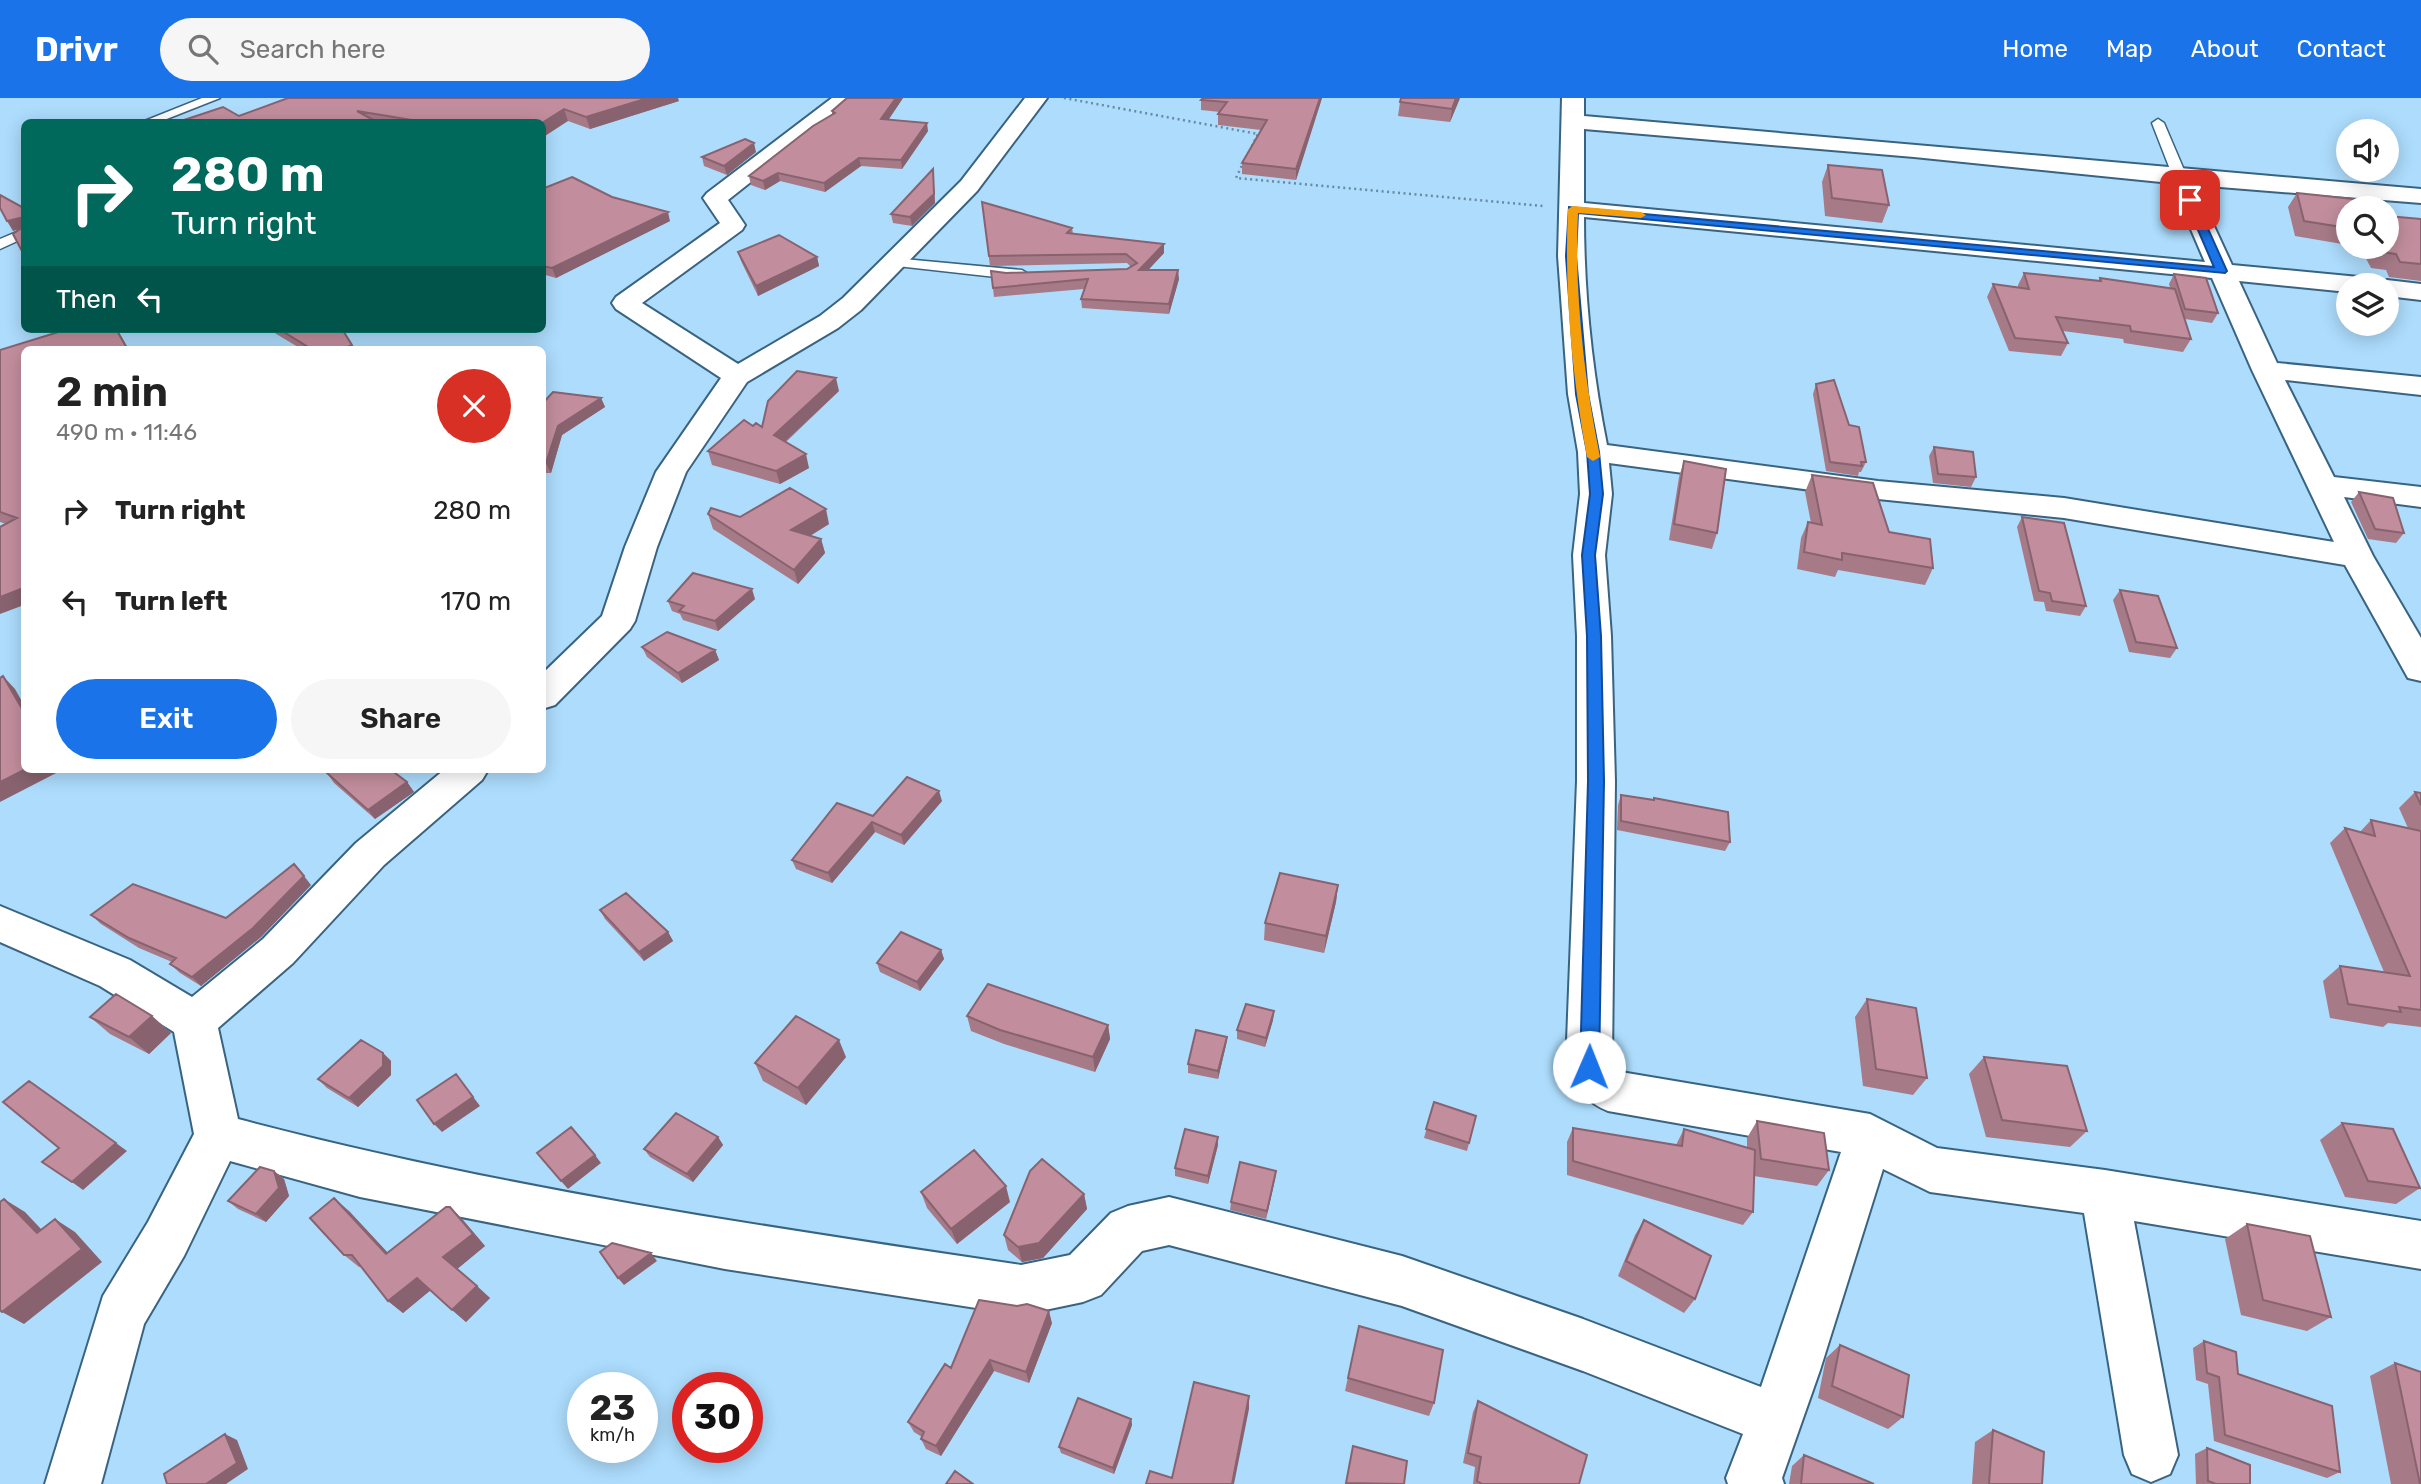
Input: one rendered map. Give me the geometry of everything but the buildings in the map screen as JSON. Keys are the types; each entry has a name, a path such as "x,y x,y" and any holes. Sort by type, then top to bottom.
{"street":[{"path":"737,376 625,303 733,225 715,198 846,98"},
{"path":"546,692 618,621 641,547 671,472 737,376 829,322 852,304 969,186 1036,98"},
{"path":"2421,196 2180,177 1914,150 1573,110 1571,256 1582,394 1593,452 1596,494 1589,555 1594,636 1596,781 1589,1067 1608,1090 1870,1136 1930,1170 2105,1193 2421,1245"},
{"path":"2180,177 2266,370 2357,556 2405,613 2421,668"},
{"path":"1573,209 2336,283"},
{"path":"2399,289 2421,292"},
{"path":"2266,370 2421,386"},
{"path":"1593,452 1826,484 2064,508 2357,556"},
{"path":"2324,485 2421,496"},
{"path":"194,1021 278,951 370,854 465,773"},
{"path":"0,923 115,973 194,1021 218,1136 166,1239 121,1314 73,1484"},
{"path":"218,1136 360,1174 684,1237 1021,1290 1083,1278 1128,1230 1169,1222 1402,1281 1583,1345 1776,1420"},
{"path":"1756,1484 1754,1478 1776,1420 1870,1136"},
{"path":"2105,1193 2151,1455"}],"lane":[{"path":"156,119 214,98"},
{"path":"2158,123 2180,177"},
{"path":"0,245 21,234"},
{"path":"893,262 1007,275 1034,274"}],"path":[{"path":"1063,98 1258,134 1236,178 1573,209"}],"slow traffic":[{"path":"1593,457 1582,394 1571,256 1573,209 1641,215"}],"route":[{"path":"1589,1067 1596,781 1594,636 1589,555 1596,494 1593,452 1582,394 1571,256 1573,209 2221,271 2190,200"}]}
